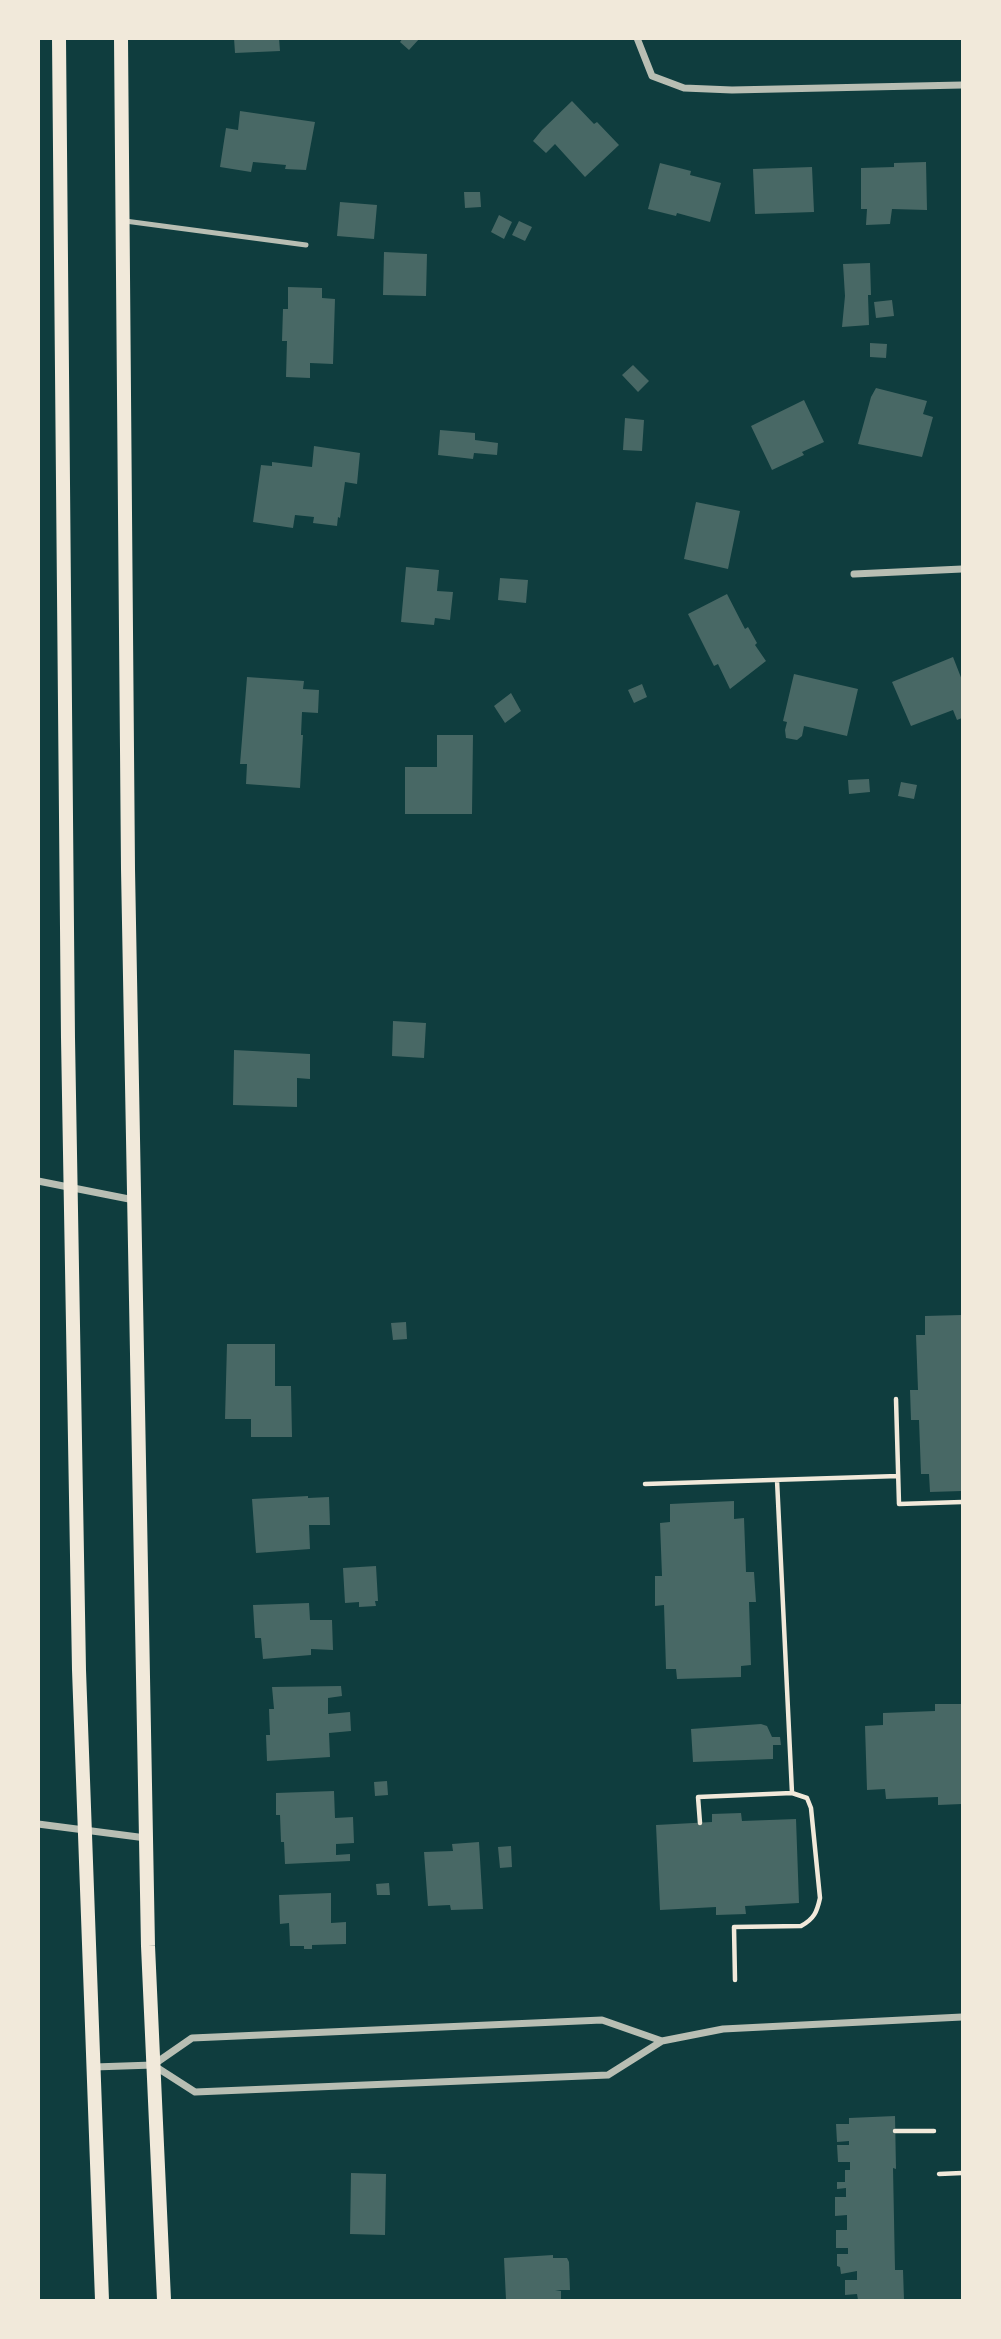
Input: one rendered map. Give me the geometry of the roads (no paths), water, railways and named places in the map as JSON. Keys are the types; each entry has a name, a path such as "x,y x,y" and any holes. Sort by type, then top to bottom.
{"main road":[{"path":"59,38 70,1189 79,1670 102,2301"},
{"path":"121,38 128,869 146,1838 164,2301"}],"street":[{"path":"637,38 652,76 684,88 732,90 962,85"},
{"path":"854,574 962,569"},
{"path":"38,1181 135,1200"},
{"path":"38,1824 146,1838"},
{"path":"153,2065 195,2092 608,2075 662,2041 723,2029 962,2017"},
{"path":"94,2067 153,2065 192,2038 602,2020 662,2041"}],"lane":[{"path":"122,221 306,245"}]}
